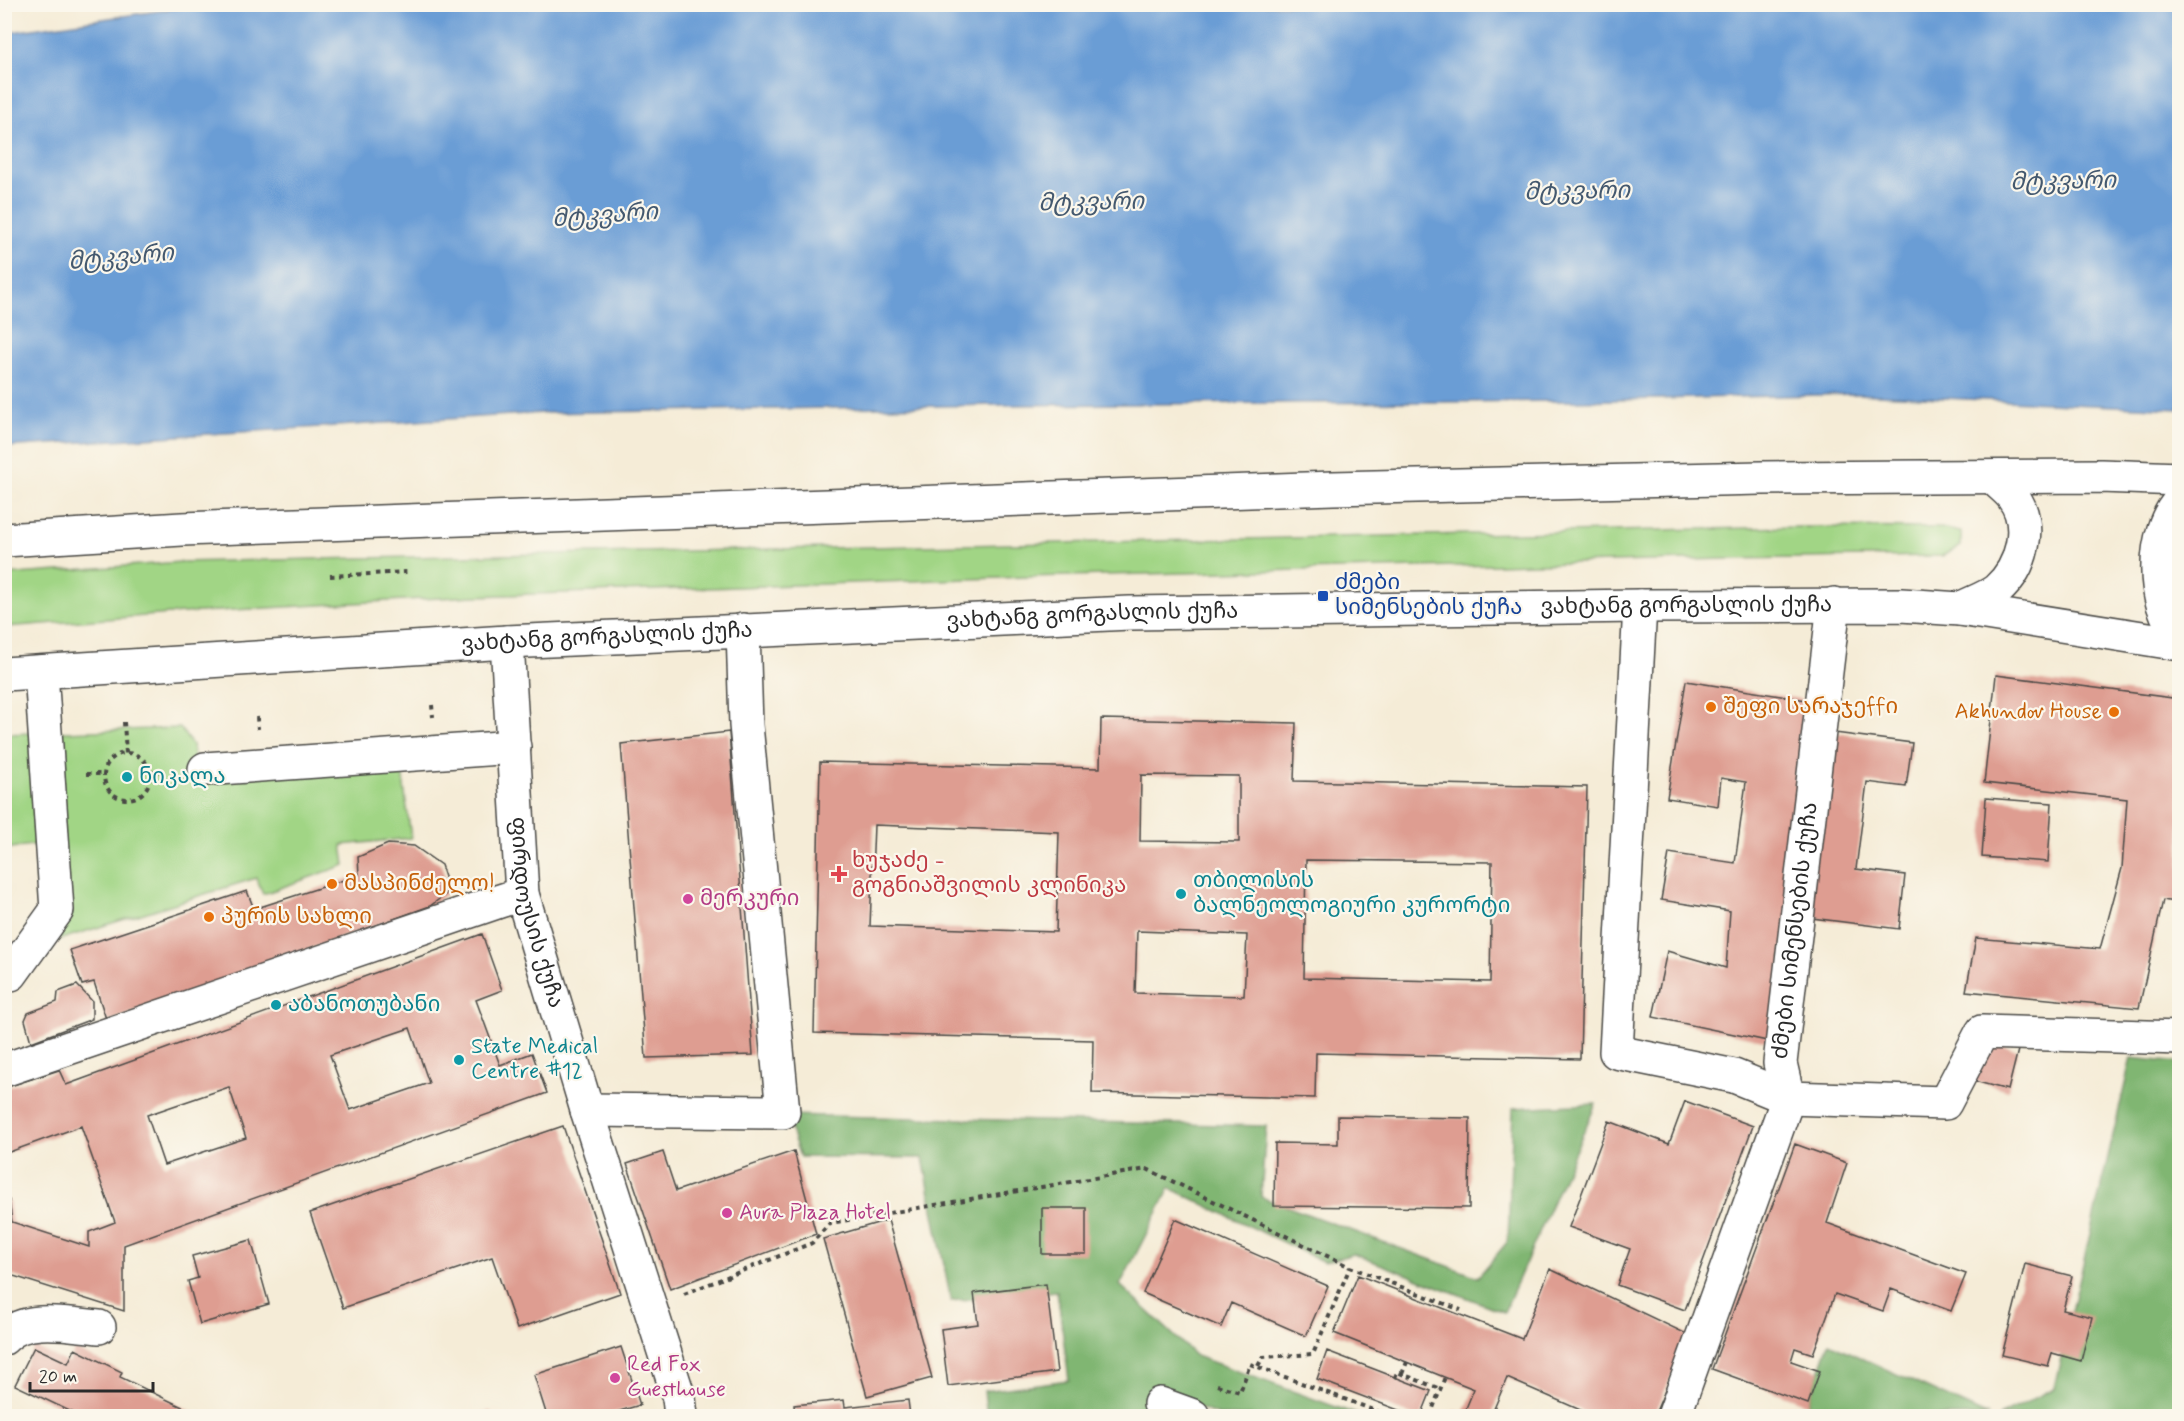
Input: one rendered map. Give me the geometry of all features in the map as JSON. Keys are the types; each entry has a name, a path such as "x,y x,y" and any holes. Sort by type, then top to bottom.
{"main road":[{"path":"4,540 182,529 1322,489 1761,478 2101,476 2180,479"},
{"path":"1960,609 1996,590 2015,569 2024,542 2023,519 2014,497 1993,477"},
{"path":"2180,501 2164,523 2158,580 2162,604 2170,625 2180,634"},
{"name":"ძმები სიმენსების ქუჩა","path":"1788,1098 1780,1063 1834,604"},
{"name":"ვახტანგ გორგასლის ქუჩა","path":"4,674 507,642 1130,613 1901,605 1960,609 2180,644"},
{"path":"1640,606 1616,1053 1734,1076 1788,1098 1945,1103 1982,1032 2180,1038"},
{"path":"587,1110 783,1112 746,725 743,630"},
{"name":"ფირდოუსის ქუჩა","path":"507,642 522,894 587,1110 679,1398 681,1416"},
{"path":"10,974 57,910 41,672"},
{"path":"205,769 514,747"},
{"path":"4,1070 522,894"},
{"path":"1674,1416 1788,1098"},
{"path":"4,1338 10,1331 39,1322 99,1328"},
{"path":"1160,1404 1193,1416"}],"path":[{"path":"330,576 407,572"},
{"path":"124,722 126,754"},
{"path":"126,754 137,755 150,772 147,788 136,798 128,799 113,795 105,782 105,774 110,762 116,756 126,754"},
{"path":"651,1307 813,1243 830,1223 1147,1169 1350,1267 1461,1310"},
{"path":"1258,1366 1263,1357 1313,1354 1350,1267"},
{"path":"1403,1372 1407,1362"},
{"path":"1250,1364 1390,1416"},
{"path":"1395,1377 1397,1372 1403,1372 1441,1387"},
{"path":"1431,1416 1445,1377"},
{"path":"1374,1416 1375,1411"}],"green space":[{"path":"1801,527 1941,528 1961,532 1961,546 1942,556 1726,559 1027,577 474,596 183,613 5,627 5,575 181,562"},
{"path":"180,728 192,745 197,780 400,756 411,838 342,845 345,865 263,894 256,878 55,941 38,844 5,849 5,734"},
{"path":"2131,1058 2179,1063 2179,1416 1999,1416 2054,1388"},
{"path":"1596,1104 1504,1312 1354,1254 1324,1262 1170,1188 1120,1285 1196,1356 1361,1416 1221,1416 1180,1401 1174,1416 987,1416 984,1391 1069,1380 1057,1291 951,1301 923,1158 800,1157 786,1115 1266,1126 1261,1197 1478,1277 1508,1241 1513,1108"},
{"path":"1829,1343 1988,1416 1804,1416"}],"water":[{"name":"მტკვარი","path":"200,5 2179,5 2179,409 1856,394 1577,401 999,405 543,413 5,447 5,33"}],"building":[{"path":"1996,675 2180,699 2180,903 2163,900 2139,1008 1966,991 1976,938 2100,949 2122,868 2127,799 1984,783"},
{"path":"1686,681 1819,702 1772,1042 1653,1017 1667,951 1726,968 1730,911 1661,900 1669,853 1735,863 1746,782 1721,778 1718,806 1667,798"},
{"name":"თბილისის ბალნეოლოგიური კურორტი","path":"1101,719 1296,723 1294,781 1587,787 1580,1059 1316,1053 1315,1098 1092,1093 1093,1040 814,1033 820,762 1100,768","holes":["1141,775 1239,776 1239,842 1140,841","874,825 1059,832 1056,932 870,926","1306,860 1492,862 1490,982 1304,978","1137,931 1247,935 1244,996 1135,993"]},
{"name":"მერკური","path":"729,732 753,1055 646,1058 621,744"},
{"path":"1827,732 1912,743 1906,787 1867,782 1856,869 1905,875 1899,929 1804,917"},
{"path":"1986,798 2052,803 2048,862 1982,857"},
{"path":"388,844 414,846 441,865 447,893 430,906 107,1022 94,982 82,985 70,950 247,891 254,909 359,875 358,857"},
{"path":"482,934 502,990 476,1000 500,1065 532,1053 547,1093 124,1245 124,1311 4,1273 4,1199 9,1200 12,1222 89,1247 89,1232 115,1222 81,1126 4,1154 4,1088 59,1070 66,1085","holes":["410,1028 429,1083 350,1110 330,1055","229,1087 246,1138 164,1165 147,1115"]},
{"path":"77,985 92,1001 92,1019 31,1042 25,1020 28,1013 57,1002 58,992"},
{"path":"1984,1041 2018,1050 2008,1090 1974,1081"},
{"path":"1685,1101 1753,1126 1685,1310 1617,1285 1630,1249 1569,1227 1609,1121 1669,1144"},
{"path":"1338,1116 1470,1118 1469,1208 1274,1206 1275,1143 1338,1144"},
{"path":"563,1126 620,1293 517,1329 492,1257 343,1308 310,1213"},
{"path":"1795,1144 1847,1163 1827,1223 1966,1274 1951,1311 1891,1289 1883,1311 1835,1294 1813,1354 1795,1348 1791,1361 1820,1371 1808,1404 1712,1369"},
{"name":"Aura Plaza Hotel","path":"794,1151 816,1234 670,1289 627,1164 663,1152 676,1191"},
{"path":"1042,1208 1086,1208 1086,1254 1042,1254"},
{"path":"1175,1219 1328,1286 1306,1336 1231,1303 1221,1327 1143,1293"},
{"path":"888,1220 932,1378 867,1396 823,1239"},
{"path":"251,1240 269,1304 200,1324 188,1281 198,1278 192,1256"},
{"path":"2025,1264 2072,1276 2063,1310 2092,1317 2081,1361 2052,1353 2048,1366 2002,1355"},
{"path":"1550,1269 1689,1335 1654,1416 1594,1416 1507,1378 1491,1416 1451,1416 1454,1410 1464,1413 1474,1389 1334,1333 1358,1275 1522,1339"},
{"path":"1046,1284 1057,1372 948,1386 941,1329 978,1324 974,1293"},
{"path":"34,1347 68,1363 75,1349 122,1372 120,1377 201,1416 80,1416 15,1385"},
{"path":"621,1347 640,1405 603,1416 547,1416 534,1375"},
{"path":"1327,1351 1431,1391 1421,1416 1414,1416 1317,1379"},
{"path":"844,1400 845,1407 908,1400 910,1416 795,1416 794,1405"},
{"path":"491,1411 492,1416 467,1416 467,1415"},
{"path":"249,1413 299,1413 299,1416 248,1416"}],"place":[{"name":"ძმები სიმენსების ქუჩა","path":"1323,596"},
{"name":"შეფი სარაჯეffი","path":"1711,707"},
{"name":"Akhundov House","path":"2114,712"},
{"name":"ნიკალა","path":"127,777"},
{"name":"ხუჯაძე - გოგნიაშვილის კლინიკა","path":"839,874"},
{"name":"მასპინძელო!","path":"332,884"},
{"name":"თბილისის ბალნეოლოგიური კურორტი","path":"1181,894"},
{"name":"მერკური","path":"688,899"},
{"name":"პურის სახლი","path":"209,917"},
{"name":"აბანოთუბანი","path":"276,1005"},
{"name":"State Medical Centre #12","path":"459,1060"},
{"name":"Aura Plaza Hotel","path":"727,1213"},
{"name":"Red Fox Guesthouse","path":"615,1378"}]}
